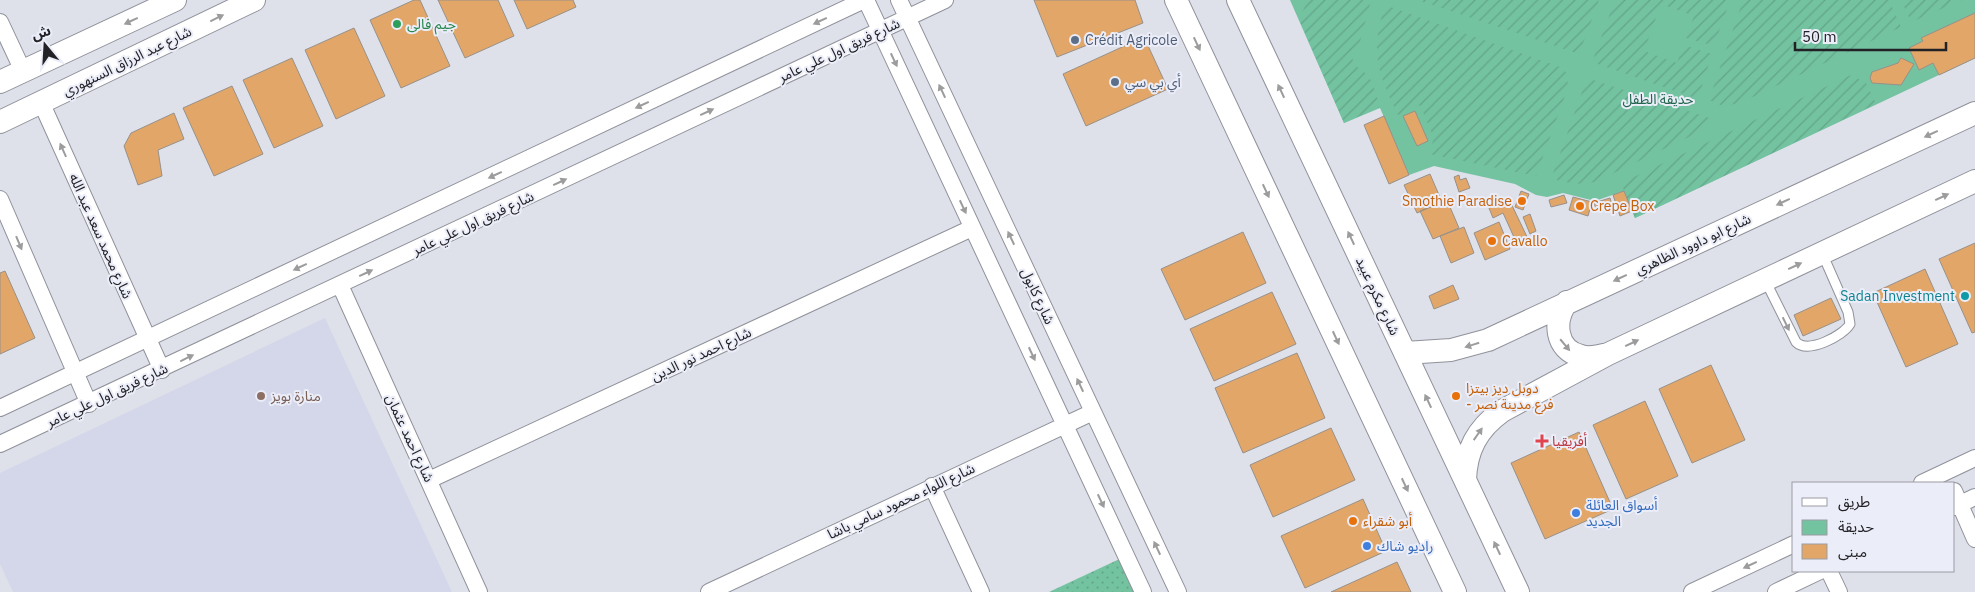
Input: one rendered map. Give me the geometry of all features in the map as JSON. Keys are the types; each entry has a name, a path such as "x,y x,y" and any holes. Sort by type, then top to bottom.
{"street":[{"path":"0,82 175,0"},
{"name":"شارع عبد الرزاق السنهوري","path":"0,122 254,0"},
{"path":"0,408 865,0 1143,592"},
{"name":"شارع كابول","path":"899,0 1178,592"},
{"name":"شارع فريق اول علي عامر","path":"0,444 162,370 945,0"},
{"path":"1176,0 1455,592"},
{"name":"شارع مكرم عبيد","path":"1238,0 1518,592"},
{"path":"0,22 23,72"},
{"name":"شارع محمد سعد عبد الله","path":"41,102 162,370"},
{"name":"شارع ابو داوود الظاهري","path":"1405,354 1428,353 1470,346 1975,113"},
{"path":"1465,480 1470,447 1475,437 1491,419 1608,354 1975,181"},
{"path":"0,199 89,404"},
{"name":"شارع احمد نور الدين","path":"429,480 972,228"},
{"name":"شارع احمد عثمان","path":"340,285 479,592"},
{"path":"1567,302 1558,319 1560,338 1565,346 1581,356 1591,358 1608,354"},
{"name":"شارع اللواء محمود سامي باشا","path":"709,592 1093,412"},
{"path":"1927,482 1948,478 1975,458"},
{"path":"932,486 981,592"},
{"path":"1975,497 1956,501 1975,539"},
{"path":"1692,592 1792,545"},
{"path":"1776,592 1799,587 1819,572"},
{"path":"1829,572 1839,592"}],"lane":[{"path":"1765,280 1796,342 1803,347 1813,346 1843,332 1850,324 1848,312 1822,253"}],"shaded area":[{"name":"منارة بويز","path":"325,318 452,592 13,592 0,564 0,473"}],"green space":[{"name":"حديقة الطفل","path":"1290,0 1975,0 1975,58 1635,218 1624,191 1595,201 1563,193 1547,197 1536,195 1515,184 1434,166 1409,175 1380,108 1344,123"},
{"path":"1308,0 1371,0 1360,42 1353,50 1352,56 1354,64 1370,79 1380,107 1344,123 1299,19"},
{"path":"1418,0 1599,0 1579,54"},
{"path":"1615,0 1730,0 1714,46 1686,38 1694,16 1661,4 1644,51 1677,63 1683,45 1712,54 1698,99 1592,62"},
{"path":"1743,0 1889,0 1901,27 1740,103 1723,106 1709,100"},
{"path":"1901,0 1962,0 1911,22"},
{"path":"1385,5 1560,67 1567,73 1568,87 1536,176 1429,154 1434,138 1420,105 1398,115 1381,74 1377,49 1380,22"},
{"path":"1851,75 1866,83 1876,104 1635,218 1621,183"},
{"path":"1587,78 1710,118 1707,125 1695,134 1595,182 1575,184 1551,179"},
{"path":"1128,555 1145,592 1049,592"}],"building":[{"path":"414,0 420,0 450,66 401,88 370,20"},
{"path":"438,0 498,0 514,36 465,58"},
{"path":"514,0 573,0 576,7 527,29"},
{"name":"Crédit Agricole","path":"1034,0 1135,0 1143,23 1057,57"},
{"path":"1975,13 1975,58 1939,75 1933,63 1919,70 1909,48 1923,41 1921,38"},
{"path":"354,28 385,96 336,119 305,50"},
{"name":"أي بي سي","path":"1144,37 1168,89 1086,126 1063,74"},
{"path":"292,58 323,126 274,148 243,80"},
{"path":"1901,58 1914,64 1901,85 1872,83 1870,78 1872,72 1898,63"},
{"path":"232,86 263,154 214,176 183,108"},
{"path":"1415,111 1428,141 1417,146 1403,116"},
{"path":"174,113 184,139 158,150 162,176 138,185 124,146 131,133"},
{"path":"1384,116 1409,175 1389,184 1364,125"},
{"path":"1430,174 1442,202 1417,213 1404,185"},
{"path":"1459,175 1460,180 1466,178 1470,188 1459,192 1454,177"},
{"name":"Smothie Paradise","path":"1521,191 1529,194 1523,210 1515,207"},
{"path":"1624,191 1632,211 1620,216 1613,195"},
{"path":"1564,195 1567,203 1551,207 1549,200"},
{"name":"Crepe Box","path":"1573,197 1592,202 1588,216 1569,210"},
{"path":"1610,198 1612,204 1596,209 1594,203"},
{"path":"1509,199 1529,241 1518,246 1503,213 1493,218 1489,208"},
{"path":"1447,200 1459,228 1433,239 1420,211"},
{"path":"1530,214 1536,231 1530,234 1523,217"},
{"name":"Cavallo","path":"1499,222 1510,249 1485,260 1474,233"},
{"path":"1464,227 1474,253 1451,263 1440,236"},
{"path":"1243,232 1266,283 1185,320 1161,269"},
{"name":"Sadan Investment","path":"1975,243 1975,332 1972,333 1939,259"},
{"path":"1925,269 1958,344 1906,367 1873,293"},
{"path":"5,271 35,338 0,354 0,273"},
{"path":"1453,285 1459,299 1434,309 1429,296"},
{"path":"1272,292 1296,344 1214,381 1190,329"},
{"path":"1831,298 1841,319 1803,336 1794,315"},
{"path":"1297,353 1325,418 1243,453 1215,388"},
{"path":"1711,365 1745,440 1692,463 1659,389"},
{"path":"1645,401 1678,476 1626,499 1593,425"},
{"path":"1331,428 1355,480 1273,517 1250,465"},
{"path":"1579,432 1613,509 1545,539 1511,463"},
{"path":"1363,499 1386,551 1305,588 1281,536"},
{"path":"1397,562 1411,592 1331,592"}],"place":[{"name":"جيم فالى","path":"397,24"},
{"name":"Crédit Agricole","path":"1075,40"},
{"name":"أي بي سي","path":"1115,82"},
{"name":"Smothie Paradise","path":"1522,201"},
{"name":"Crepe Box","path":"1580,206"},
{"name":"Cavallo","path":"1492,241"},
{"name":"Sadan Investment","path":"1965,296"},
{"name":"منارة بويز","path":"261,396"},
{"name":"دوبل ديز بيتزا - فرع مدينة نصر","path":"1456,396"},
{"name":"أفريقيا","path":"1542,441"},
{"name":"أسواق العائلة الجديد","path":"1576,513"},
{"name":"أبو شقراء","path":"1353,521"},
{"name":"راديو شاك","path":"1367,546"}]}
